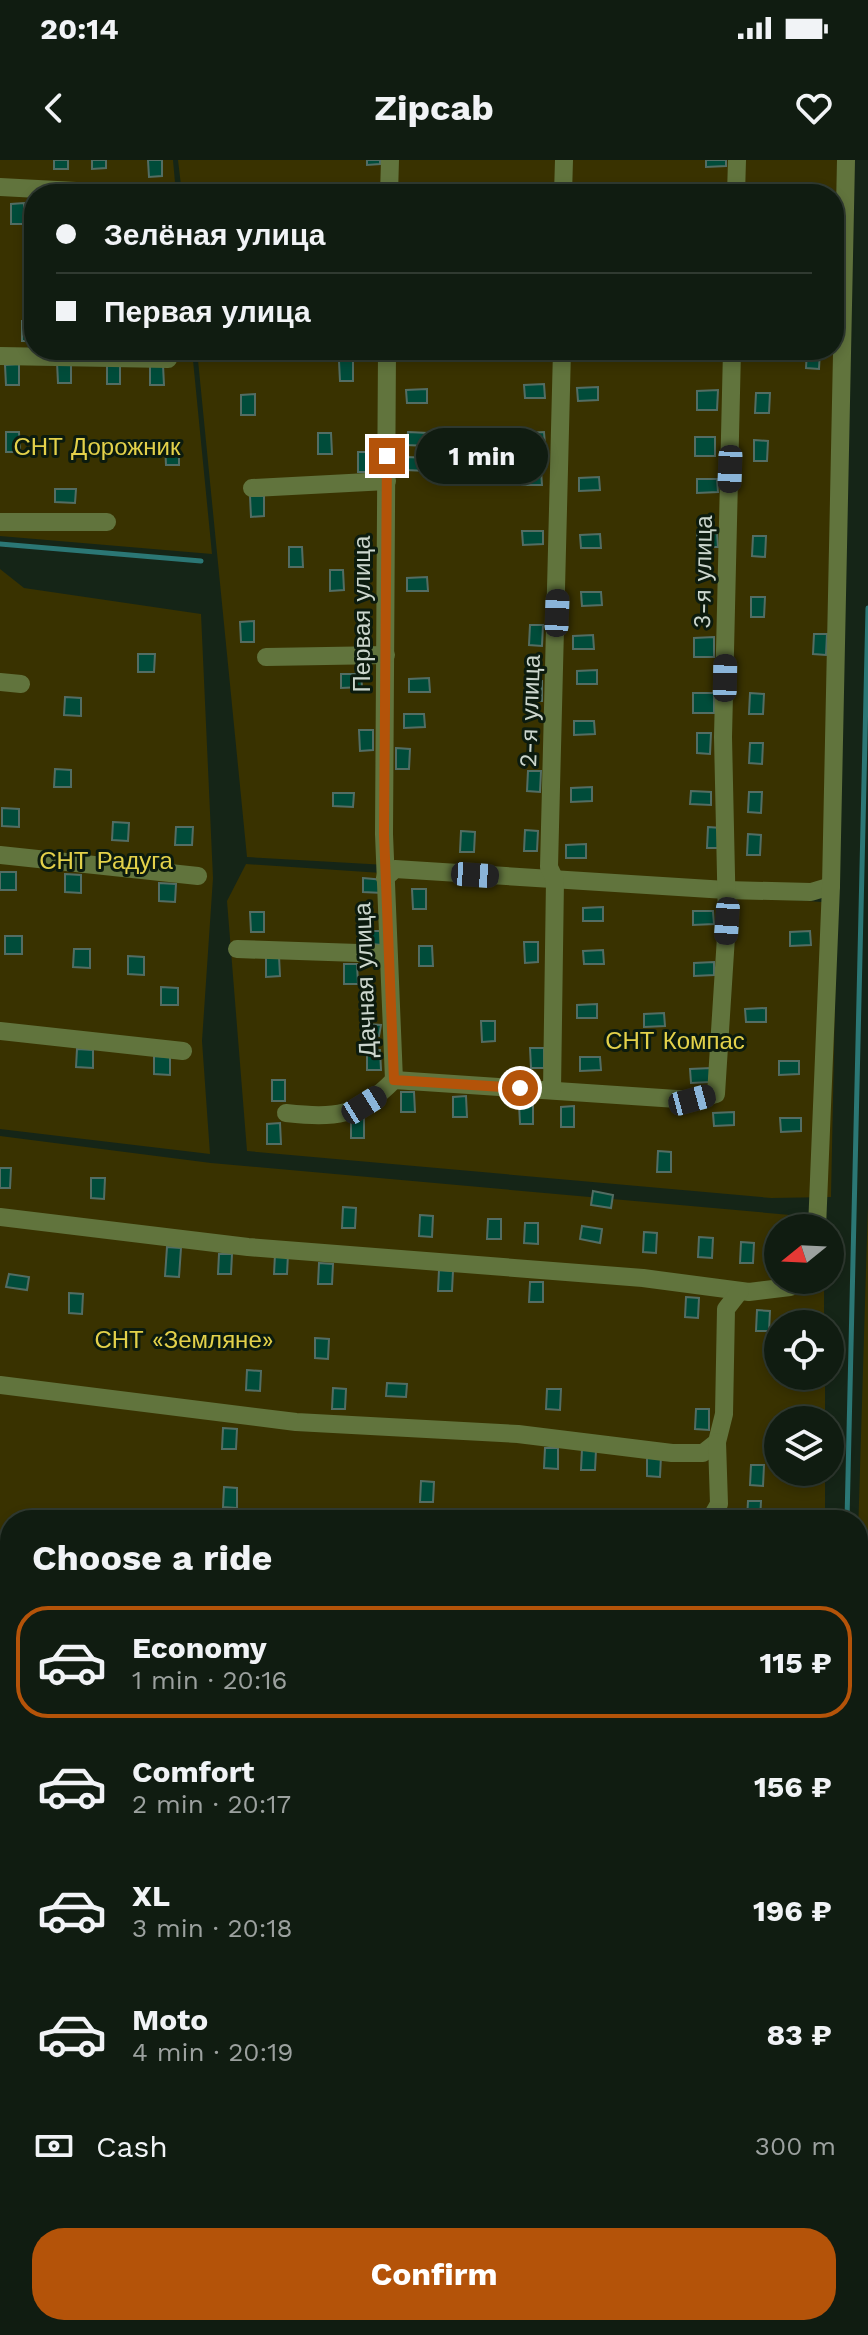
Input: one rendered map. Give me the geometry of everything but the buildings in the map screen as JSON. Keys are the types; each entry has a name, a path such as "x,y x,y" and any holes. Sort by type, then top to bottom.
{"street":[{"path":"389,184 390,160"},
{"path":"563,184 564,160"},
{"path":"736,184 737,160"},
{"path":"844,257 846,160"},
{"path":"0,187 24,188"},
{"path":"0,356 24,356"},
{"name":"Первая улица","path":"385,878 387,360"},
{"name":"2-я улица","path":"552,1090 555,880 549,867 562,360"},
{"name":"3-я улица","path":"552,1090 692,1100 716,1094 726,890 723,737 732,360"},
{"path":"818,1214 831,886 842,360"},
{"path":"252,488 387,481"},
{"path":"0,522 107,522"},
{"path":"266,657 386,655"},
{"path":"0,682 21,684"},
{"path":"0,855 198,876"},
{"path":"385,878 395,869 726,890 811,892 831,886"},
{"name":"Дачная улица","path":"385,878 394,1080"},
{"path":"237,949 388,954"},
{"path":"0,1031 183,1051"},
{"path":"286,1113 322,1117 350,1113 379,1096 394,1080 552,1090"},
{"path":"0,1217 248,1247 629,1276 740,1291 764,1289"},
{"path":"716,1510 719,1504 717,1442 724,1414 726,1309 740,1291"},
{"path":"0,1385 296,1422 518,1434 672,1453 703,1453 717,1442"}],"green space":[{"name":"СНТ Дорожник","path":"0,160 173,160 175,184 24,184 24,360 193,360 212,554 0,536"},
{"path":"178,160 848,160 839,891 247,857 198,360 844,360 844,184 181,184"},
{"name":"СНТ Радуга","path":"0,569 24,588 201,614 213,878 202,1041 210,1154 0,1129"},
{"name":"СНТ Компас","path":"246,864 837,903 831,1197 771,1198 247,1151 227,901"},
{"name":"СНТ «Земляне»","path":"0,1136 211,1163 779,1214 764,1214 764,1294 824,1294 824,1310 764,1310 764,1390 825,1390 825,1406 764,1406 764,1486 825,1486 825,1510 0,1510"},
{"path":"868,1204 868,1510 859,1510"}],"waterway":[{"path":"0,544 201,561"},
{"path":"847,1510 868,608"}],"route":[{"path":"387,456 384,834 394,1080 520,1088"}]}
